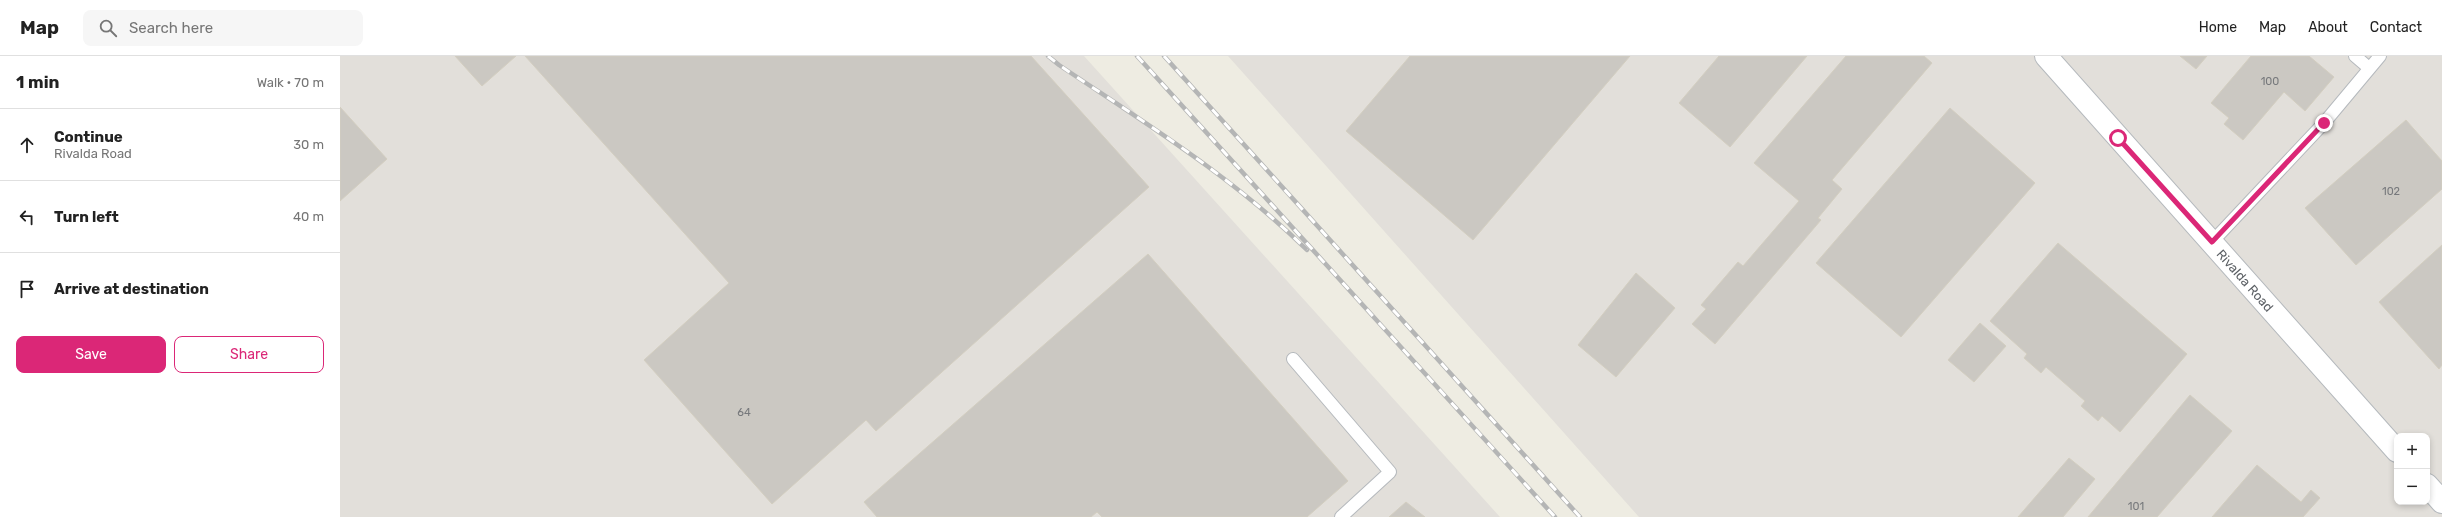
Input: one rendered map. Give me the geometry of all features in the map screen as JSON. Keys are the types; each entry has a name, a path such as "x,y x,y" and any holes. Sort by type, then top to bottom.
{"street":[{"name":"Rivalda Road","path":"2046,56 2394,448"},
{"path":"2430,488 2442,502"}],"lane":[{"path":"2355,56 2369,68"},
{"path":"2212,242 2324,123 2380,56"},
{"path":"1293,359 1390,472 1341,517"}],"shaded area":[{"path":"340,56 1084,56 1500,517 340,517"},
{"path":"1228,56 2442,56 2442,517 1639,517"}],"building":[{"path":"455,56 516,56 482,86"},
{"path":"525,56 1031,56 1149,187 876,431 866,420 772,504 644,360 729,283"},
{"path":"1410,56 1630,56 1473,240 1346,131"},
{"path":"1719,56 1807,56 1730,147 1679,103"},
{"path":"1846,56 1924,56 1932,63 1832,180 1842,189 1818,218 1821,220 1715,344 1692,324 1706,309 1701,305 1738,262 1743,266 1799,201 1754,163"},
{"path":"2180,56 2207,56 2196,69"},
{"path":"2251,56 2309,56 2334,77 2305,111 2284,92 2243,140 2224,124 2229,118 2211,103"},
{"path":"340,107 387,159 340,201"},
{"path":"1950,108 2035,183 1901,337 1816,263"},
{"path":"2406,120 2442,161 2442,189 2356,265 2305,208"},
{"path":"2058,243 2187,354 2120,432 2102,416 2098,421 2081,406 2085,401 2046,367 2041,373 2024,358 2027,354 1990,321"},
{"path":"2442,245 2442,365 2439,369 2379,302"},
{"path":"1148,254 1348,481 1307,517 1102,517 1097,512 1091,517 877,517 864,502"},
{"path":"1636,273 1675,308 1616,377 1578,345"},
{"path":"1980,323 2006,346 1974,382 1948,360"},
{"path":"2190,395 2232,431 2157,517 2088,517"},
{"path":"2069,458 2095,479 2063,517 2018,517"},
{"path":"2257,465 2301,502 2311,490 2320,498 2303,517 2212,517"},
{"path":"1406,502 1425,517 1389,517"}],"railway":[{"path":"1048,56 1219,175 1279,223 1307,250"},
{"path":"1137,56 1555,517"},
{"path":"1164,56 1580,517"}],"route":[{"path":"2118,138 2212,242 2324,123"}]}
